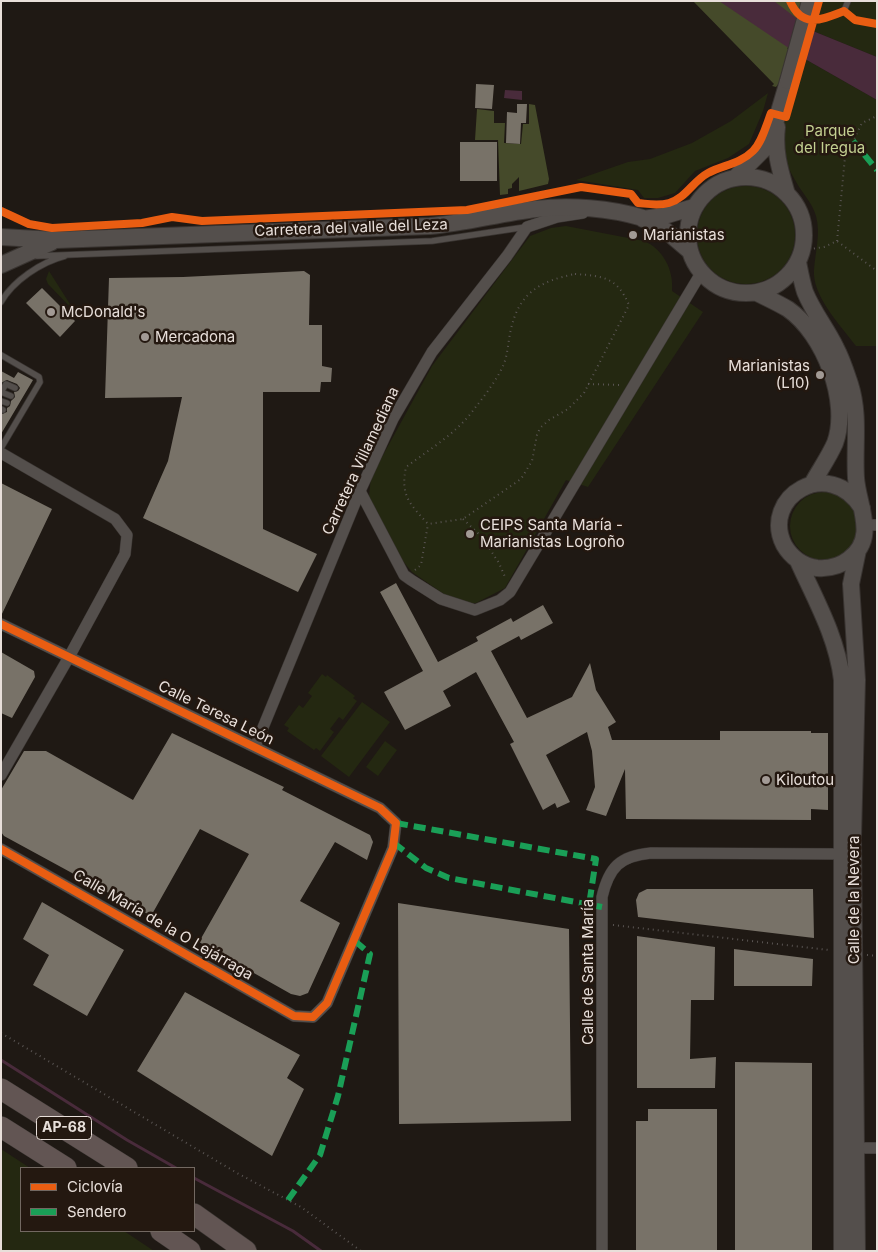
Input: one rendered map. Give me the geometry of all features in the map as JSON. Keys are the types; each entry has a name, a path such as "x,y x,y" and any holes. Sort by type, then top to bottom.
{"highway":[{"name":"AP-68","path":"1,1089 125,1167"},
{"name":"AP-68","path":"1,1127 64,1167"},
{"path":"195,1215 246,1251"},
{"path":"162,1232 190,1251"}],"main road":[{"path":"736,177 763,150 778,115 810,1"},
{"path":"778,115 776,153 787,194"},
{"path":"800,256 781,282 757,293 742,294 726,290 708,280 701,273 690,251 687,228 689,216 694,207 710,189 736,177 764,179 787,194 797,206 804,234 800,256 805,292 836,348 851,385 856,412 856,478 868,519 865,534 858,550 852,557 835,567 816,568 798,560 784,544 780,523 784,507 794,494 812,484 836,485 851,494 868,519"},
{"name":"Carretera del valle del Leza","path":"1,237 56,240 430,226 464,223 536,209 571,207 603,210 643,218 664,216 694,207"},
{"name":"Carretera del valle del Leza","path":"643,218 672,236 690,251"},
{"name":"Carretera del valle del Leza","path":"6,263 56,240"},
{"path":"757,293 789,310 808,330 830,366 838,394 840,419 835,443 812,484"},
{"name":"Calle de la Nevera","path":"857,1251 853,837 857,680 851,584 858,550"},
{"name":"Calle de la Nevera","path":"798,560 840,658 842,680 842,1251"}],"street":[{"path":"526,227 557,217 603,210"},
{"name":"Carretera Villamediana","path":"255,747 360,491 393,420 432,352 507,256 526,227"},
{"path":"360,491 404,575 441,599 475,610 500,600 514,586 701,273"},
{"path":"1,453 115,519 127,535 125,554 69,657 1,775"},
{"name":"Calle Teresa León","path":"1,624 380,808 396,823 394,843 327,1003 313,1017"},
{"name":"Calle María de la O Lejárraga","path":"1,849 294,1016 313,1017"},
{"name":"Calle de Santa María","path":"602,1251 602,898 606,881 612,869 634,855 841,854"},
{"path":"857,1148 877,1148"}],"lane":[{"path":"844,11 848,1"},
{"path":"6,263 48,254 432,241 526,227"},
{"path":"1,302 6,293 40,267 54,259 72,254"},
{"path":"1,355 39,377 40,382 27,403 20,409 1,448"},
{"path":"11,396 1,392 6,384 15,388"},
{"path":"25,393 32,396"},
{"path":"21,401 27,403"}],"path":[{"path":"844,11 855,20 877,24"},
{"path":"837,241 845,157 862,123 877,116"},
{"path":"800,256 837,241"},
{"path":"837,241 877,271"},
{"path":"575,274 597,276 611,280 623,291 629,305 584,393 568,409 549,420 540,428 536,435 532,461 520,479 463,519 428,524 410,504 403,484 406,468 455,430 474,409 503,366 516,311 527,295 538,286 559,277 575,274"},
{"path":"588,384 635,386"},
{"path":"463,519 481,536 500,563 503,574 514,586"},
{"path":"404,575 421,565 428,524"},
{"path":"602,924 841,951"},
{"path":"1,1033 237,1173 301,1207 361,1251"}],"green space":[{"path":"693,1 804,1 793,46 787,48 792,54 782,79 776,87 772,86 774,84"},
{"name":"Parque del Iregua","path":"804,1 842,1 849,6 852,1 877,1 877,57 813,31 805,59 877,100 877,346 856,346 822,300 815,280 814,270 818,236 816,216 788,167 784,146 785,125 771,122 787,48"},
{"path":"768,93 763,111 749,144 728,158 695,171 675,193 658,198 644,198 638,190 576,180 628,162 650,159 692,143 731,121"},
{"path":"529,104 535,105 549,179 548,184 519,191 519,177 512,184 512,188 508,189 508,194 500,195 498,140 475,140 477,109 494,111 494,123 505,123 504,143 521,144 523,124 529,124"},
{"path":"746,186 765,190 781,200 791,216 795,235 791,254 781,270 765,280 746,284 727,280 711,270 701,254 697,235 701,216 711,200 727,190"},
{"path":"566,226 644,241 651,245 657,249 666,261 671,275 672,291 703,312 588,487 566,480 505,588 476,603 462,603 451,599 412,572 397,554 369,496 371,477 432,366 530,236 551,228"},
{"path":"49,271 75,312 48,284 46,279"},
{"path":"824,492 837,495 848,502 855,513 858,526 855,539 848,550 837,557 824,560 811,557 800,550 793,539 790,526 793,513 800,502 811,495"},
{"path":"322,674 326,677 327,675 355,696 353,698 357,701 343,720 339,717 330,729 334,732 320,751 316,748 314,750 287,731 289,728 284,725 299,705 303,708 312,696 308,693"},
{"path":"362,702 390,722 349,777 321,756"},
{"path":"385,741 397,750 378,776 366,767"},
{"path":"1,1149 28,1167 20,1167 20,1232 126,1232 154,1251 1,1251"}],"shaded area":[{"path":"719,1 774,1 813,31 877,57 877,100 805,59"},
{"path":"505,90 522,91 522,100 504,98"}],"building":[{"path":"476,84 494,85 492,109 475,108"},
{"path":"517,104 527,104 526,123 521,123 520,144 506,143 507,112 517,113"},
{"path":"460,142 497,142 497,181 460,181"},
{"path":"304,271 310,275 309,325 322,325 322,366 332,368 331,382 321,382 320,392 263,392 263,529 317,554 298,592 143,518 168,461 182,397 105,398 109,278 183,277"},
{"name":"McDonald's","path":"42,288 75,321 60,337 26,303"},
{"path":"1,371 14,378 18,372 33,380 1,434 1,414 7,412 7,408 15,397 14,392 20,388 17,384 7,380 1,383"},
{"path":"1,483 52,509 1,616"},
{"path":"396,583 438,662 478,641 476,637 511,618 513,622 543,605 553,623 521,640 519,636 491,651 527,718 572,697 590,663 596,690 616,722 608,727 612,740 720,740 720,731 811,731 811,733 828,733 828,810 811,809 811,820 626,819 625,769 606,816 586,810 595,787 592,751 587,732 546,755 570,802 557,808 555,803 543,810 510,744 514,742 476,672 443,691 451,706 405,730 384,692 423,671 380,592"},
{"path":"1,652 34,671 35,677 12,718 1,713"},
{"path":"172,733 284,787 282,790 370,835 373,842 367,860 335,842 300,901 340,923 308,993 300,996 291,994 199,942 249,854 200,829 151,916 4,836 1,832 1,790 24,751 46,751 133,800"},
{"path":"647,889 813,889 814,938 638,917 636,900 639,893"},
{"path":"42,902 124,950 87,1016 33,985 49,955 23,939"},
{"path":"398,903 569,929 571,1121 399,1124"},
{"path":"637,936 715,947 714,1000 691,1000 690,1059 716,1057 715,1088 637,1088"},
{"path":"734,949 813,959 812,986 734,986"},
{"path":"185,992 300,1055 287,1078 304,1089 272,1156 137,1071"},
{"path":"735,1062 812,1063 812,1251 735,1251"},
{"path":"648,1109 717,1109 717,1251 636,1251 636,1121 648,1121"}],"waterway":[{"path":"1,1060 127,1140 174,1167"},
{"path":"195,1179 293,1231 321,1251"}],"marked path":[{"path":"853,141 877,170"},
{"path":"396,823 596,859 589,905"},
{"path":"394,843 426,868 449,878 602,907"},
{"path":"288,1200 320,1155 338,1096 370,954 354,940"}],"cycle path":[{"path":"790,1 800,16 806,19 820,19 844,11 855,20 877,24"},
{"path":"1,211 29,224 52,228 142,223 172,217 202,221 467,210 581,187 631,194 638,203 657,205 669,203 675,201 703,176 737,162 753,151 761,138 771,113 786,117 819,1"},
{"path":"1,624 380,808 396,823 393,848 327,1003 313,1017 294,1016 1,849"}],"place":[{"name":"Marianistas","path":"633,235"},
{"name":"McDonald's","path":"51,312"},
{"name":"Mercadona","path":"145,337"},
{"name":"Marianistas (L10)","path":"820,375"},
{"name":"CEIPS Santa María - Marianistas Logroño","path":"470,534"},
{"name":"Kiloutou","path":"766,780"}]}
